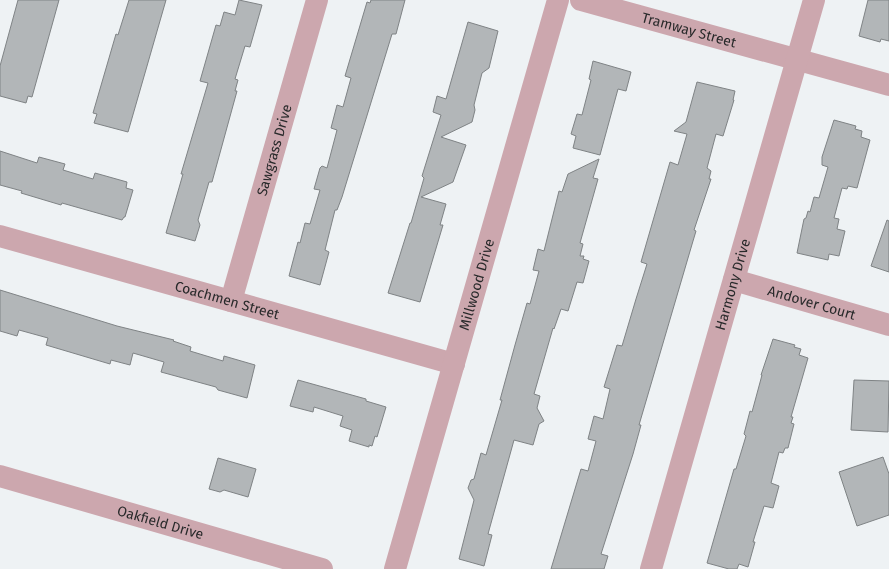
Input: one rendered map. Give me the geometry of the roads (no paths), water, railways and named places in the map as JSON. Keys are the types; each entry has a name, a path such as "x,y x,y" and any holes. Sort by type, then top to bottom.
{"street":[{"name":"Sawgrass Drive","path":"231,301 318,0"},
{"name":"Millwood Drive","path":"395,569 558,0"},
{"name":"Tramway Street","path":"581,0 797,59 889,86"},
{"name":"Harmony Drive","path":"651,569 814,0"},
{"name":"Coachmen Street","path":"0,236 454,364"},
{"name":"Andover Court","path":"734,280 889,325"},
{"name":"Oakfield Drive","path":"0,476 322,569"}]}
